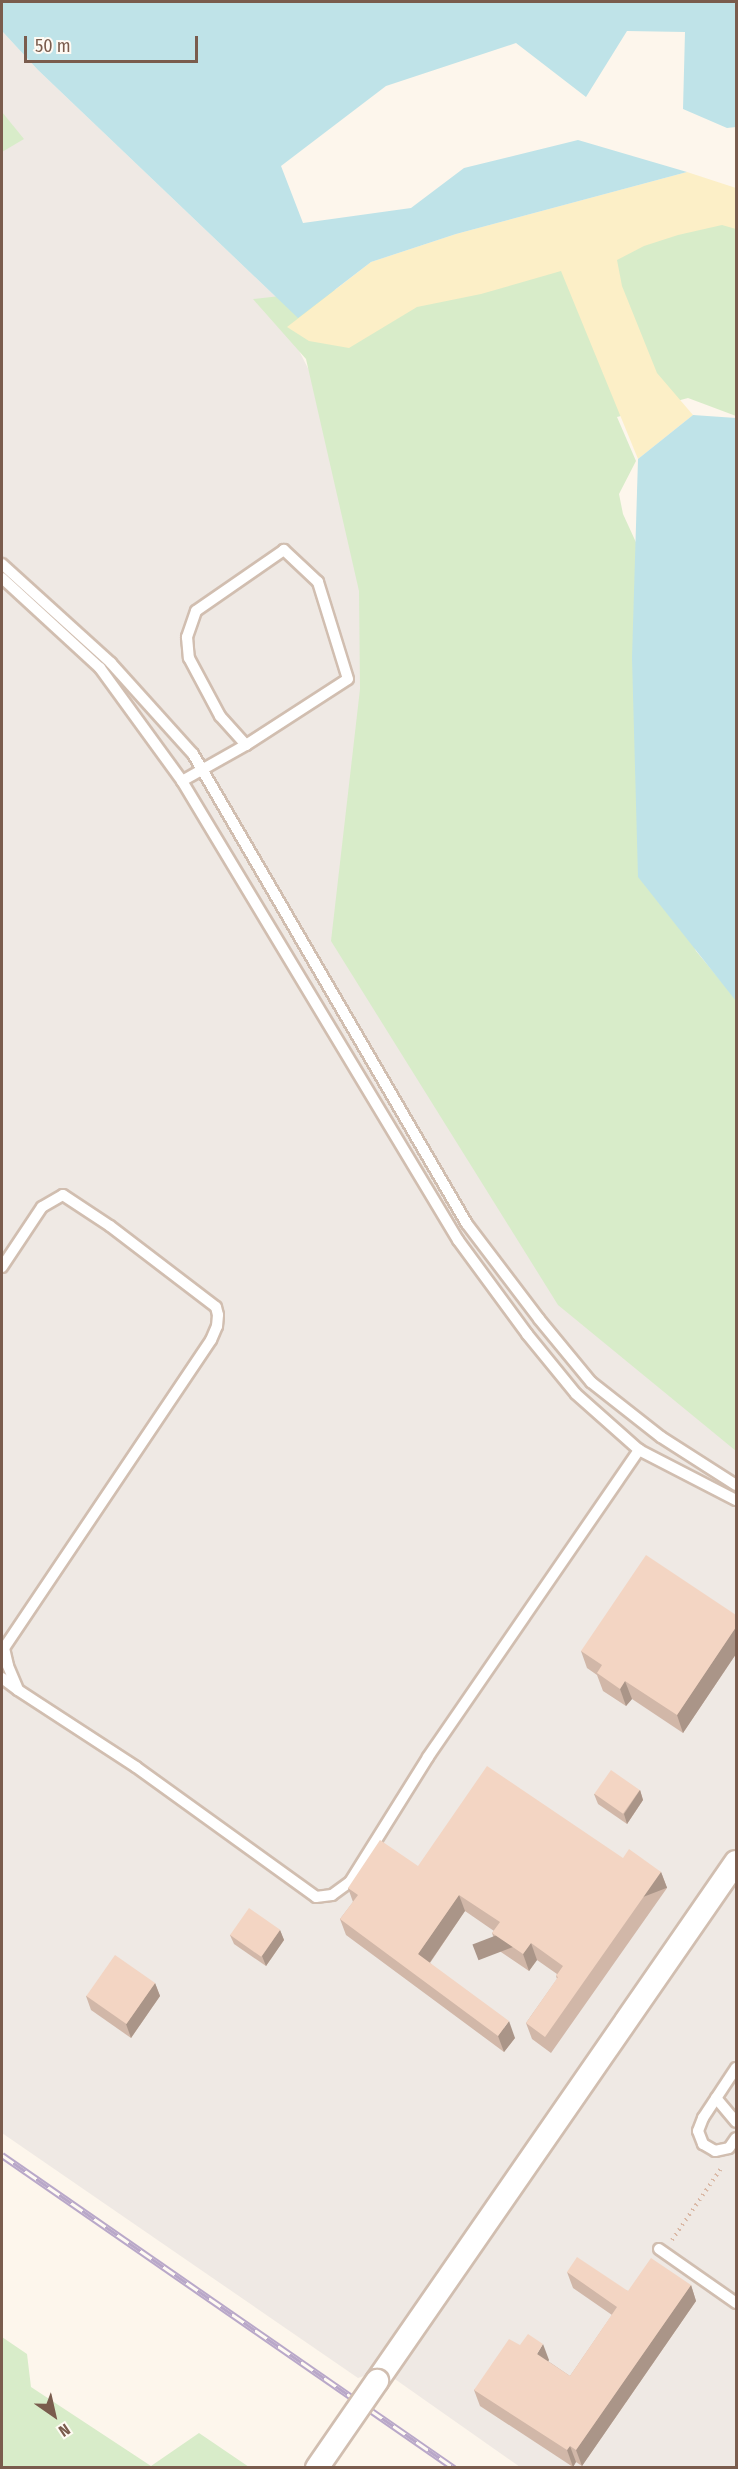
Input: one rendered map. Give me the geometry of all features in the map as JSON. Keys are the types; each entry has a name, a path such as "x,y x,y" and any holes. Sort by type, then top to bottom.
{"street":[{"path":"317,2468 736,1862"}],"lane":[{"path":"182,781 246,745 348,679 318,582 284,550 196,611 187,637 189,658 199,678 220,716 246,745"},
{"path":"2,564 111,663 194,754 474,1234 591,1382 661,1437 736,1485"},
{"path":"2,578 100,668 182,781 458,1240 527,1334 576,1394 639,1450 736,1500"},
{"path":"2,1267 42,1207 63,1195 110,1226 216,1307 218,1315 217,1326 211,1340 4,1648 8,1666 18,1690"},
{"path":"2,1678 136,1767 316,1897 332,1894 350,1882 428,1757 639,1450"},
{"path":"736,2068 699,2124 699,2138 708,2148 715,2151 729,2148 736,2139"},
{"path":"716,2098 736,2122"},
{"path":"659,2249 736,2302"}],"path":[{"path":"671,2242 725,2163"}],"shaded area":[{"path":"2,31 38,70 298,318 287,327 353,457 736,1413 736,2467 520,2467 382,2370 358,2378 2,2133"}],"green space":[{"path":"2,112 24,139 2,152"},
{"path":"736,199 736,416 688,398 617,417 636,461 619,494 623,514 645,562 660,869 696,951 736,999 736,1451 558,1305 331,941 360,689 359,591 306,359 253,299 385,284"},
{"path":"2,2337 27,2354 31,2387 151,2466 199,2433 249,2467 2,2467"}],"sand":[{"path":"687,172 736,188 736,229 722,225 678,235 644,246 617,260 622,286 657,373 693,415 638,459 561,271 481,294 417,307 349,348 309,341 287,327 371,262 456,234"}],"water":[{"path":"2,2 736,2 736,127 727,128 683,109 685,32 627,31 586,97 516,43 386,86 281,166 303,223 411,208 464,168 578,140 687,172 456,234 371,262 298,318 38,70 2,31"},
{"path":"693,415 736,418 736,1001 638,877 632,658 638,459"}],"building":[{"path":"646,1555 736,1615 736,1627 677,1715 625,1681 620,1689 597,1673 602,1665 581,1651"},
{"path":"487,1766 623,1858 629,1849 661,1872 545,2037 526,2023 563,1966 531,1943 523,1954 492,1933 500,1922 459,1895 418,1954 509,2021 498,2036 340,1919 358,1895 348,1888 380,1840 418,1866"},
{"path":"611,1770 640,1790 623,1814 594,1794"},
{"path":"249,1908 280,1930 261,1957 230,1935"},
{"path":"115,1955 155,1983 126,2024 86,1996"},
{"path":"577,2257 628,2291 651,2258 691,2285 576,2450 570,2446 567,2450 474,2390 509,2339 520,2345 528,2334 543,2344 537,2354 570,2376 617,2307 567,2272"}],"railway":[{"path":"2,2155 454,2468"}]}
